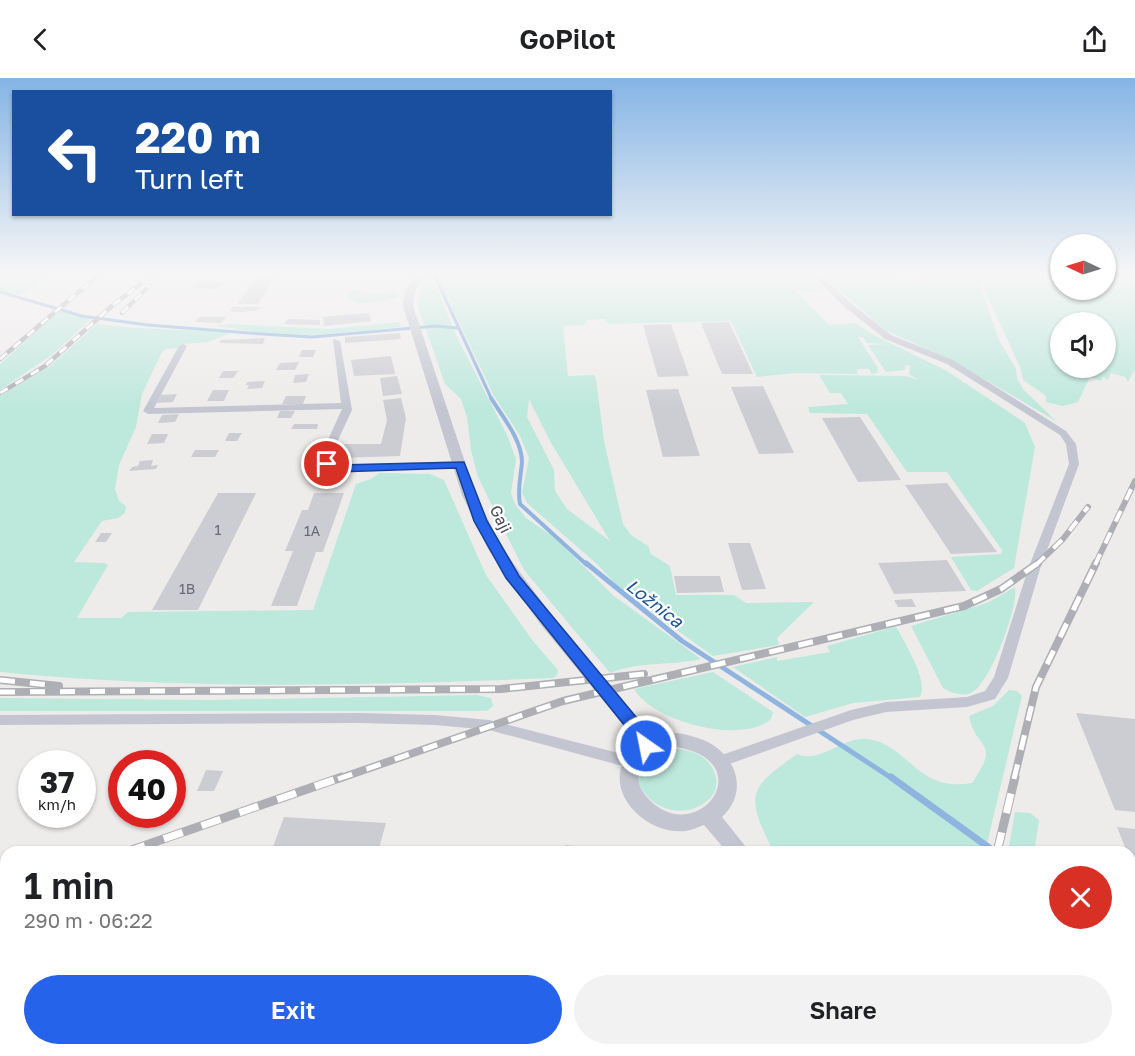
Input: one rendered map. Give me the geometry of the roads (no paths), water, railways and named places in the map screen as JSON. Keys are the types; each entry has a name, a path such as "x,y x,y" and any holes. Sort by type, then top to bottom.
{"street":[{"name":"Gaji","path":"412,318 480,521 513,578 631,722 646,746"},
{"path":"721,761 851,715 886,707 967,702 990,695 1001,678 1034,569 1074,464 1071,444 1063,433 950,362 888,337 864,318"},
{"path":"336,341 347,406 327,453 327,464 336,468 460,464"},
{"path":"183,346 148,411 347,406"},
{"path":"0,720 360,717 435,720 489,725 630,762"},
{"path":"676,740 693,743 712,753 721,761 728,777 729,792 722,805 708,816 686,822 669,820 641,806 632,796 627,784 630,762 646,746 676,740"},
{"path":"708,816 735,846"}],"waterway":[{"path":"94,318 148,325 312,337 436,326 457,328"},
{"name":"Ložnica","path":"454,318 491,398"},
{"name":"Ložnica","path":"491,398 511,428 519,445 522,462 520,504 587,565"},
{"name":"Ložnica","path":"586,563 682,641 893,779"},
{"name":"Ložnica","path":"891,777 987,846"}],"railway":[{"path":"0,359 48,318"},
{"path":"0,393 45,366 99,318"},
{"path":"1095,565 1135,481"},
{"path":"1036,565 1063,539 1088,507"},
{"path":"338,779 563,701 964,606 1001,589 1038,563"},
{"path":"1014,779 1036,687 1096,563"},
{"path":"0,692 501,689 644,674"},
{"path":"0,680 59,686"},
{"path":"143,846 342,777"},
{"path":"998,846 1015,777"}]}
